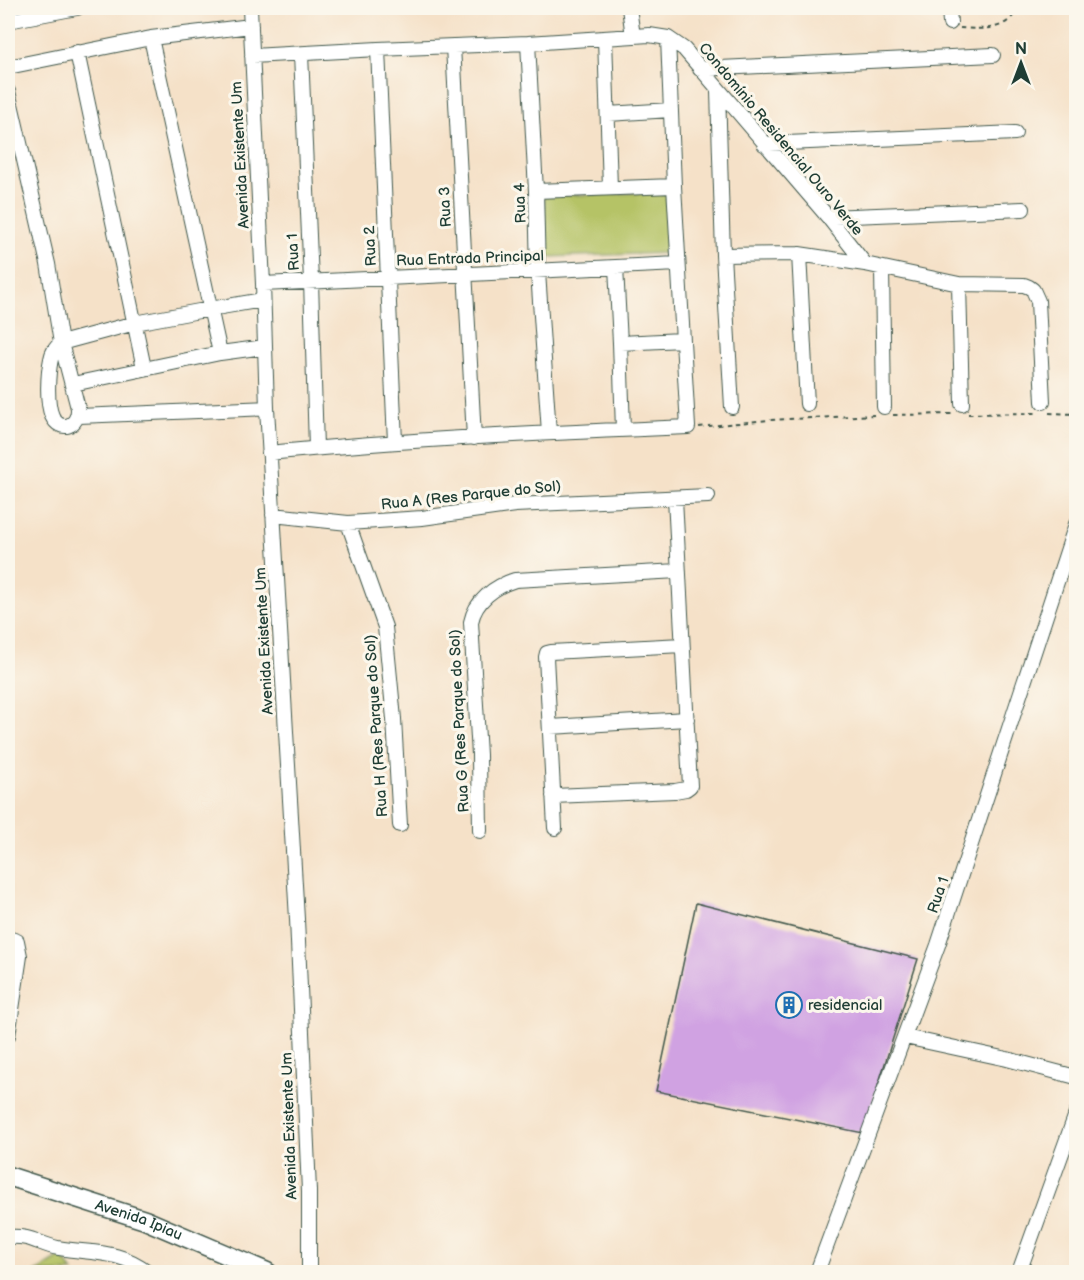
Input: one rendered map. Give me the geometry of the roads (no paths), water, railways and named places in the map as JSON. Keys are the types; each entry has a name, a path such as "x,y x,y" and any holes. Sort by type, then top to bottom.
{"main road":[{"name":"Avenida Ipiau","path":"8,1176 145,1220 267,1272"}],"street":[{"path":"8,21 77,8"},
{"name":"Avenida Existente Um","path":"250,8 267,408 297,931 309,1191 309,1272"},
{"path":"629,8 633,36"},
{"path":"949,8 950,23"},
{"path":"8,67 151,38 250,27"},
{"path":"252,56 649,35 668,38 688,427 395,442 270,453"},
{"path":"151,38 220,353"},
{"name":"Condomínio Residencial Ouro Verde","path":"668,38 684,49 828,217 865,264"},
{"path":"605,39 610,188"},
{"name":"Rua 4","path":"528,43 538,272 549,433"},
{"name":"Rua 3","path":"453,46 474,438"},
{"name":"Rua 2","path":"378,49 395,442"},
{"path":"77,52 144,368"},
{"name":"Rua 1","path":"301,54 316,448"},
{"path":"700,69 993,55"},
{"path":"718,90 723,255 732,407"},
{"path":"8,91 48,264 61,343 78,408 78,416 72,425 64,426 58,423 52,415 48,391 51,358 61,343 135,323 263,300"},
{"path":"608,114 671,110"},
{"path":"764,144 1015,133"},
{"path":"536,191 674,186"},
{"path":"828,217 1023,209"},
{"path":"723,255 799,254 865,264 958,284 1028,286 1033,290 1038,301 1043,402"},
{"path":"799,254 807,404"},
{"name":"Rua Entrada Principal","path":"263,284 678,264"},
{"path":"616,267 622,430"},
{"path":"882,268 884,407"},
{"path":"958,284 962,404"},
{"path":"620,343 682,340"},
{"path":"73,384 220,353 265,347"},
{"path":"78,416 267,408"},
{"name":"Rua A (Res Parque do Sol)","path":"273,515 348,523 422,518 515,505 708,496"},
{"path":"553,796 688,788 690,783 675,498"},
{"name":"Rua H (Res Parque do Sol)","path":"348,523 385,627 400,825"},
{"name":"Rua 1","path":"817,1272 938,945 1077,524"},
{"name":"Rua G (Res Parque do Sol)","path":"480,831 479,755 471,622 477,606 496,588 515,580 678,571"},
{"path":"555,828 547,654 682,645"},
{"path":"550,727 687,719"},
{"path":"8,1036 20,956 12,939"},
{"path":"905,1037 1077,1077"},
{"path":"1019,1272 1077,1114"},
{"path":"8,1237 27,1237 58,1248 113,1255 140,1266 148,1272"}],"place":[{"name":"residencial","path":"789,1005"}]}
